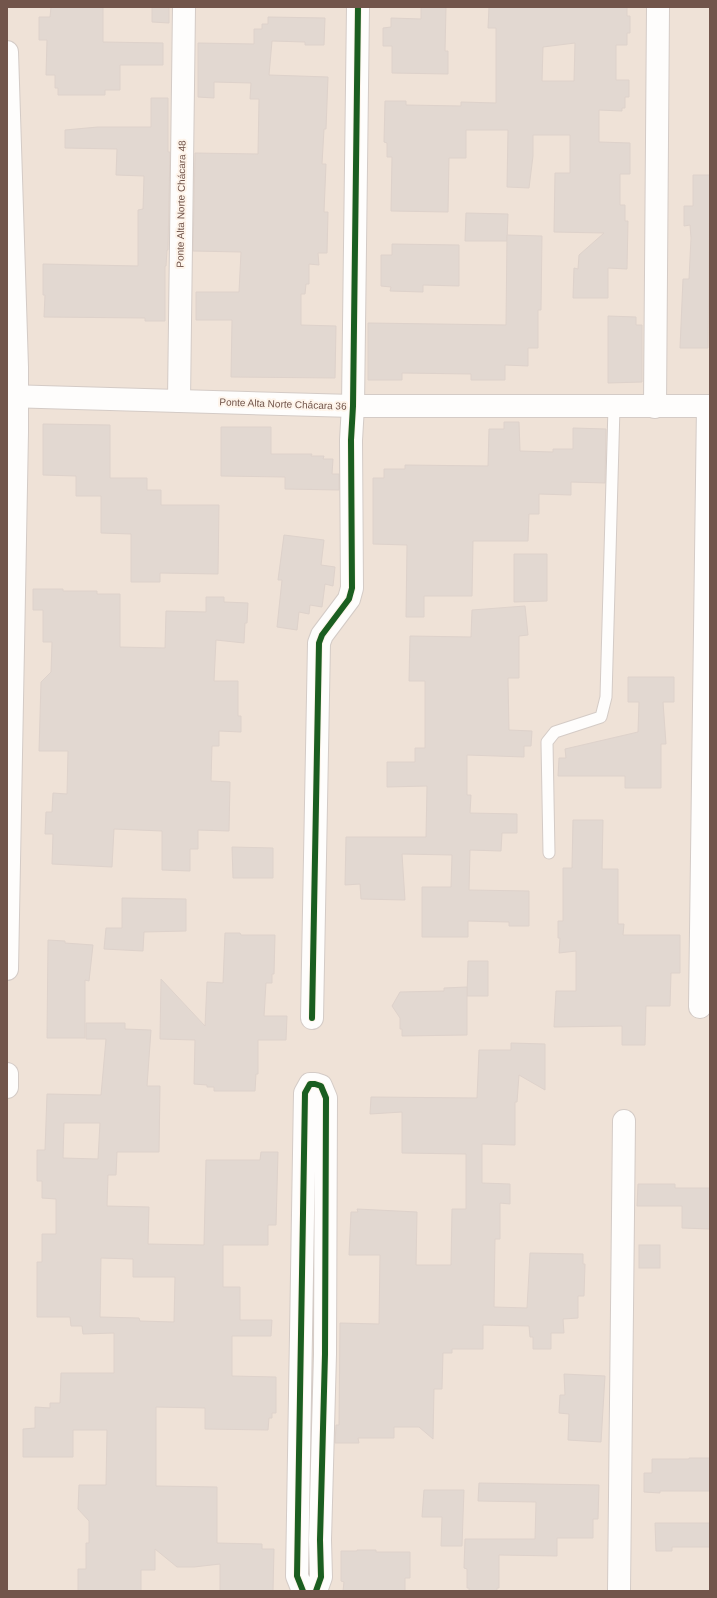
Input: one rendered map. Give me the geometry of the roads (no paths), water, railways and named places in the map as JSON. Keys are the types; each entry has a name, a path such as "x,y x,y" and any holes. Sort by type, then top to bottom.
{"street":[{"name":"Ponte Alta Norte Chácara 48","path":"179,401 184,7"},
{"path":"312,1018 319,643 322,635 349,599 352,588 351,440 353,406 358,7"},
{"path":"655,407 658,7"},
{"path":"7,52 17,360 12,396 18,432 7,969"},
{"name":"Ponte Alta Norte Chácara 36","path":"12,396 353,406 709,406"},
{"path":"700,1007 709,406"},
{"path":"7,1074 7,1087"},
{"path":"304,1591 297,1576 305,1093 310,1084 315,1084 321,1086 326,1098 324,1394 320,1540 321,1577 316,1591"},
{"path":"618,1591 624,1121"},
{"path":"300,1393 324,1394"}],"lane":[{"path":"549,853 547,742 555,732 601,717 606,697 614,407"}]}
